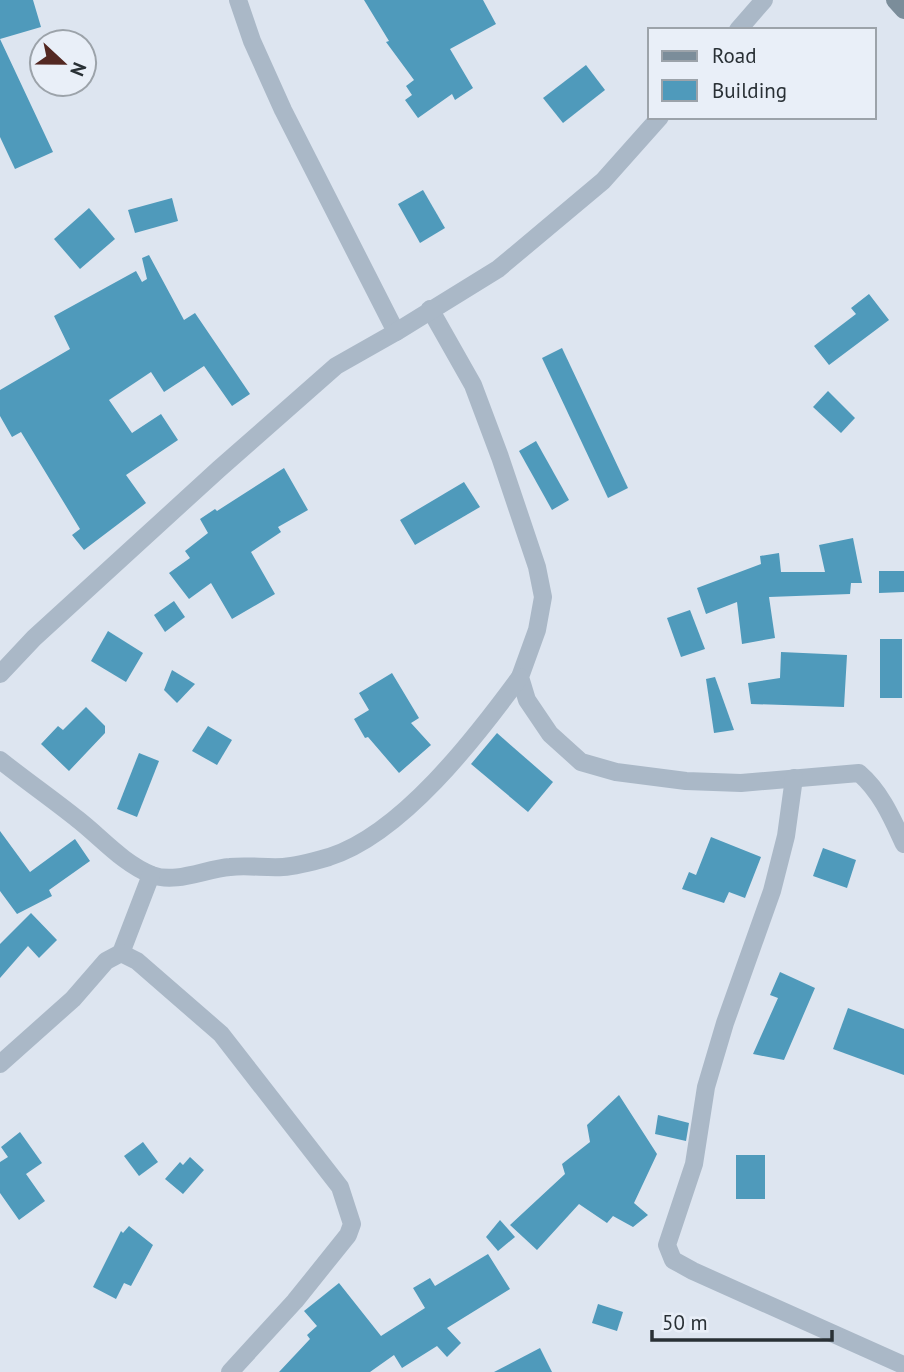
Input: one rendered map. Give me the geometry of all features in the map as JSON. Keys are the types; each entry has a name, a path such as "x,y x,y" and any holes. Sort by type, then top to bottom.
{"main road":[{"path":"895,0 904,10"}],"street":[{"path":"238,0 251,41 283,110 396,332"},
{"path":"740,28 764,0"},
{"path":"0,674 34,638 336,366 498,269 603,181 658,119"},
{"path":"0,760 37,786 125,860 167,879 230,867 284,867 330,856 357,845 426,790 494,712 520,677 537,630 543,597 537,567 473,385 430,309"},
{"path":"520,677 527,700 550,734 581,762 616,772 686,781 741,783 859,774 872,785 888,809 904,844"},
{"path":"794,778 786,836 772,891 725,1023 710,1074 694,1164 667,1245 673,1260 693,1271 904,1364 901,1372"},
{"path":"0,1064 73,999 106,961 121,953 151,874"},
{"path":"121,953 137,961 221,1034 340,1188 350,1213 352,1224 348,1235 335,1253 230,1372"}],"building":[{"path":"0,0 33,0 41,27 28,28 28,31 0,39"},
{"path":"364,0 483,0 496,24 450,49 473,88 455,100 452,94 418,118 405,100 412,95 406,86 414,80 386,42 389,41"},
{"path":"0,39 53,152 15,169 0,137"},
{"path":"586,65 605,90 563,123 543,98"},
{"path":"423,190 445,228 420,243 398,204"},
{"path":"172,198 178,221 135,233 128,210"},
{"path":"89,208 115,239 80,269 54,239"},
{"path":"149,255 184,320 195,313 250,394 232,406 204,366 164,392 151,372 109,400 132,433 161,414 178,440 126,475 146,503 84,550 72,535 80,529 21,432 12,437 0,416 0,390 70,349 54,316 136,271 142,282 147,279 142,258"},
{"path":"869,294 889,320 829,365 814,346 856,314 851,308"},
{"path":"562,348 628,488 608,498 542,358"},
{"path":"828,391 855,418 841,433 813,407"},
{"path":"536,441 569,500 552,510 519,451"},
{"path":"284,468 308,510 278,527 281,532 251,552 275,594 232,619 211,583 189,599 169,573 190,558 185,551 208,533 200,519"},
{"path":"464,482 480,507 415,545 400,520"},
{"path":"853,538 862,583 851,583 850,594 769,597 775,638 742,644 737,602 706,614 697,588 761,564 760,556 779,553 781,572 825,572 819,545"},
{"path":"879,571 904,571 904,592 879,593"},
{"path":"174,601 185,617 165,632 154,615"},
{"path":"690,610 705,649 681,657 667,618"},
{"path":"108,631 143,653 126,682 91,661"},
{"path":"880,639 902,639 902,698 880,698"},
{"path":"781,652 847,655 844,707 751,704 748,683 780,678"},
{"path":"172,670 195,684 177,703 164,690"},
{"path":"392,673 419,718 411,723 431,745 399,773 368,737 365,738 354,719 369,710 359,693"},
{"path":"715,677 734,730 714,733 706,679"},
{"path":"86,707 105,726 105,733 69,771 41,744 58,726 63,730"},
{"path":"208,726 232,740 217,765 192,751"},
{"path":"497,733 553,782 528,812 471,764"},
{"path":"139,753 159,761 137,817 117,809"},
{"path":"0,831 30,872 75,839 90,861 49,890 52,896 17,914 0,891"},
{"path":"711,837 761,857 745,898 729,892 724,903 682,889 689,872 696,875"},
{"path":"823,848 856,860 847,888 813,876"},
{"path":"31,913 57,940 39,958 28,946 0,978 0,944"},
{"path":"780,972 815,988 784,1060 753,1054 778,998 770,995"},
{"path":"848,1008 904,1029 904,1075 833,1049"},
{"path":"619,1095 657,1154 634,1203 648,1215 633,1227 613,1216 607,1223 579,1204 537,1250 510,1225 565,1174 562,1164 590,1142 587,1125"},
{"path":"658,1115 689,1123 686,1141 655,1134"},
{"path":"20,1132 42,1163 26,1174 45,1201 19,1220 0,1193 0,1162 8,1157 1,1147"},
{"path":"143,1142 158,1162 139,1176 124,1156"},
{"path":"736,1155 765,1155 765,1199 736,1199"},
{"path":"190,1157 204,1170 183,1194 165,1179 180,1162 183,1165"},
{"path":"500,1220 515,1237 498,1251 486,1237"},
{"path":"129,1226 153,1245 131,1286 124,1283 116,1299 93,1287 121,1231 123,1233"},
{"path":"488,1254 510,1289 447,1328 461,1343 447,1357 437,1346 402,1368 394,1355 370,1372 279,1372 310,1339 307,1335 317,1326 304,1311 339,1283 381,1336 425,1308 413,1288 430,1278 435,1286"},
{"path":"598,1304 623,1312 617,1331 592,1323"},
{"path":"540,1348 552,1372 494,1372"}]}
